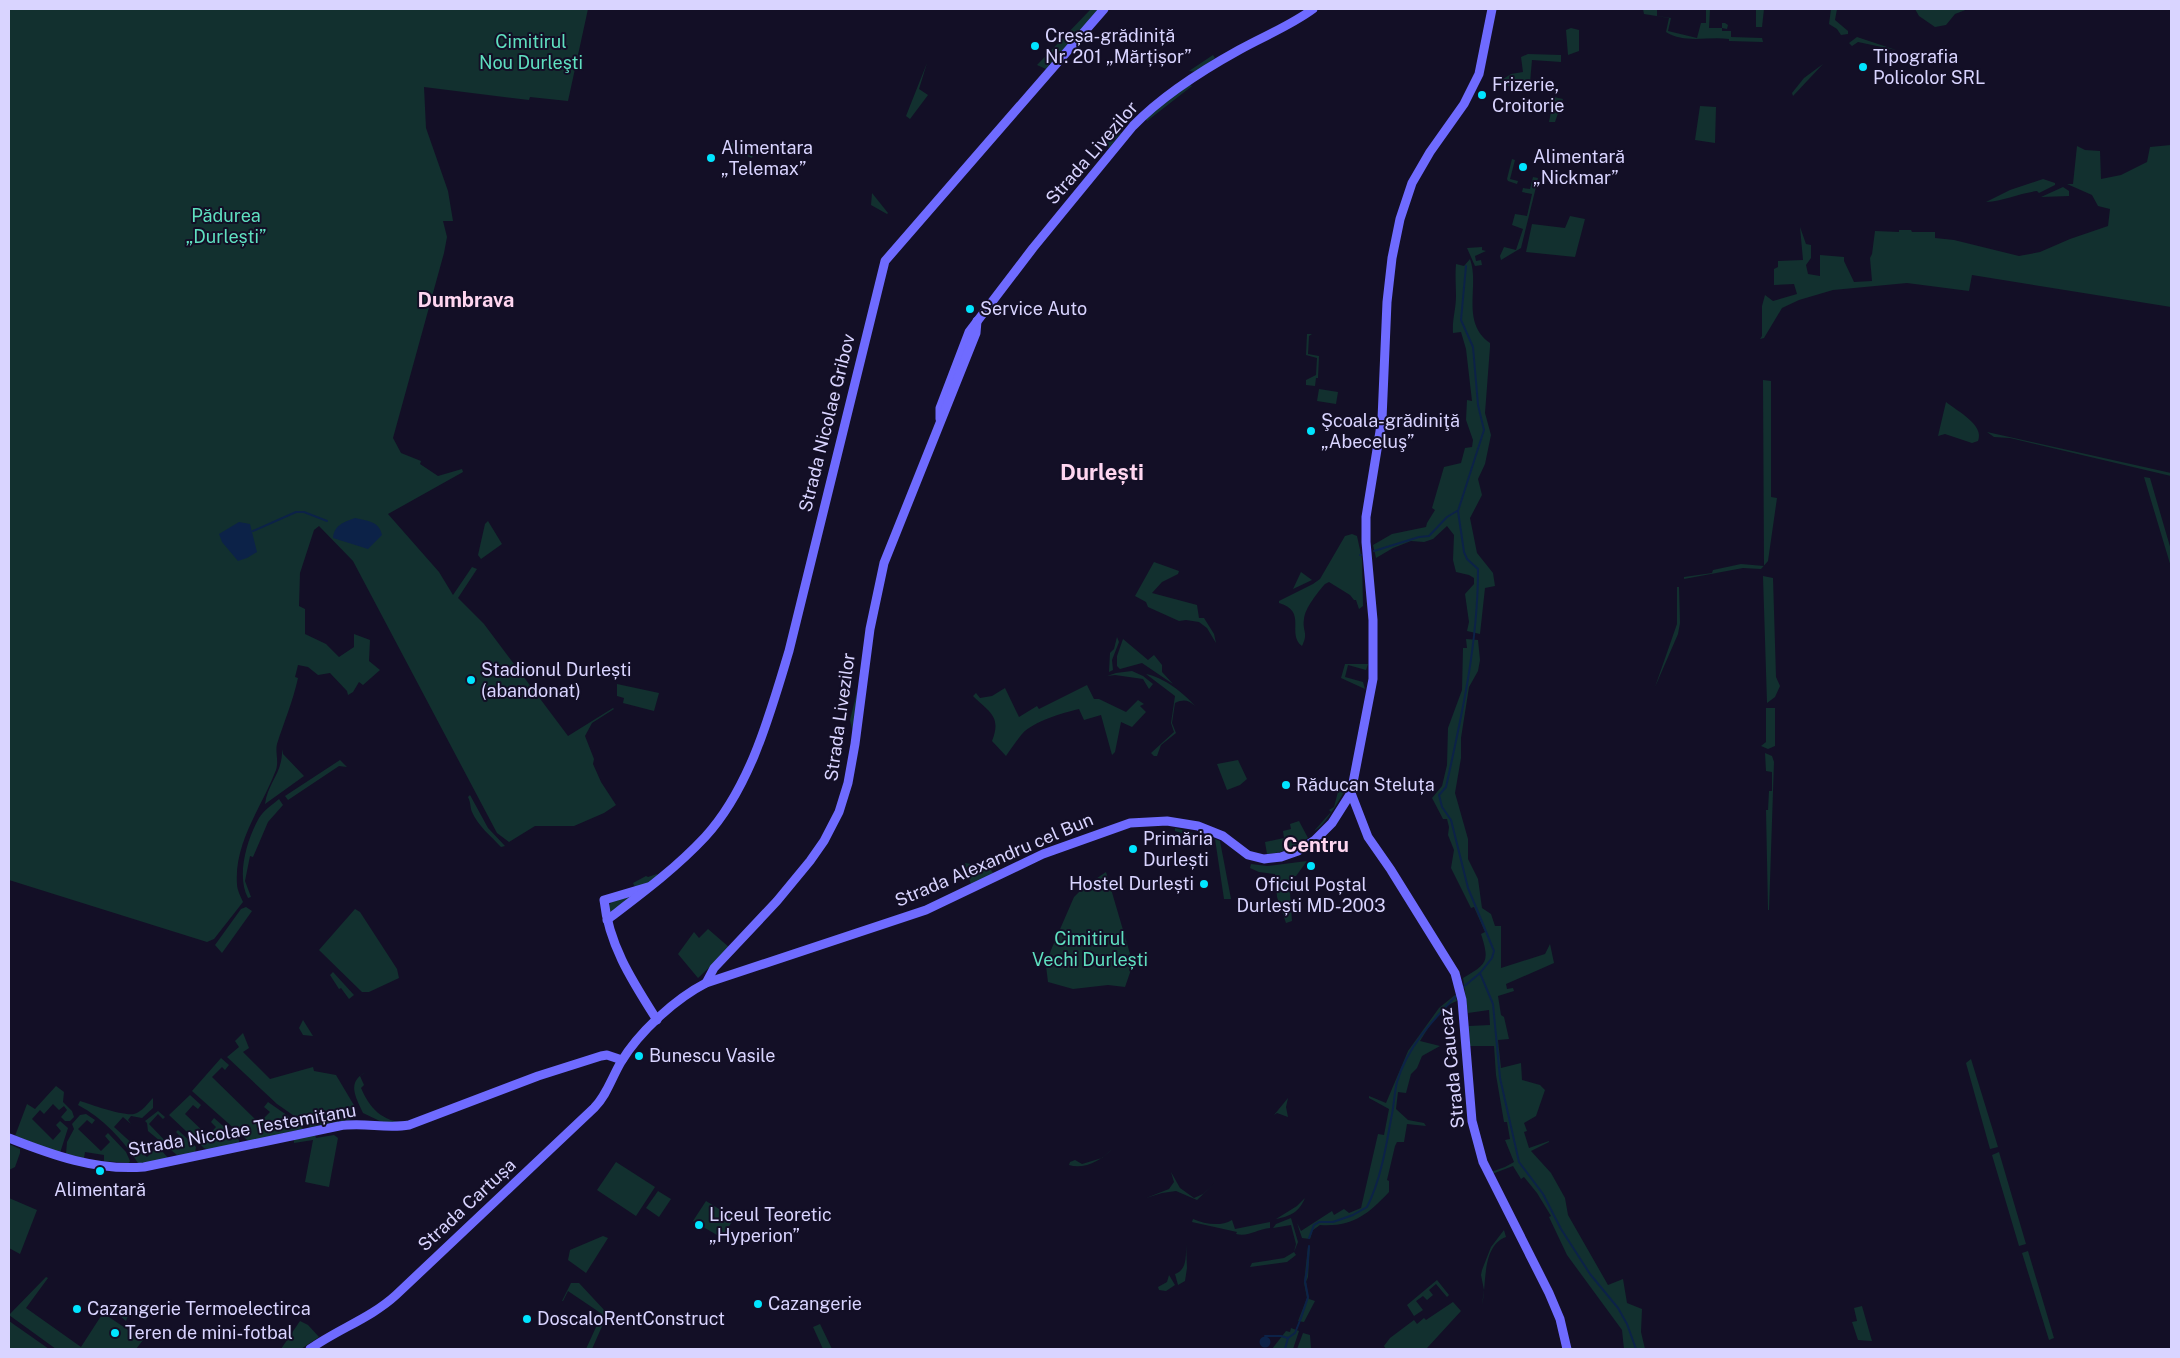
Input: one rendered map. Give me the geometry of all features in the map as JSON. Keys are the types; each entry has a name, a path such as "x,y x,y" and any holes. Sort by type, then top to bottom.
{"street":[{"name":"Strada Nicolae Gribov","path":"654,885 604,900 607,920 654,885 706,836 738,790 752,760 789,651 885,261 1104,9"},
{"name":"Strada Livezilor","path":"706,983 714,968 777,901 810,861 824,841 839,812 848,783 855,744 867,649 879,580 890,547 976,333 977,321 1097,168 1141,118 1199,73 1240,49 1294,22 1313,9"},
{"path":"1351,793 1374,667 1374,620 1366,542 1366,517 1382,419 1387,302 1392,258 1400,219 1412,183 1430,152 1464,104 1479,74 1492,9"},
{"name":"Strada Alexandru cel Bun","path":"622,1060 657,1020 689,993 706,983 926,910 1043,854 1130,823 1167,821 1198,826 1223,836 1248,855 1269,859 1287,856 1315,840 1341,811 1351,793"},
{"name":"Strada Caucaz","path":"1351,793 1364,830 1448,960 1458,984 1462,1000 1472,1114 1483,1162 1553,1301 1560,1319 1567,1349"},
{"path":"1341,811 1349,812 1355,816 1364,830"},
{"path":"607,920 620,959 657,1020"},
{"name":"Strada Nicolae Testemițanu","path":"9,1138 62,1158 128,1168 144,1167 347,1125 364,1124 392,1127 409,1124 538,1076 597,1057 607,1055 622,1060"},
{"name":"Strada Cartușa","path":"310,1349 334,1333 379,1310 396,1295 596,1107 622,1060"}],"green space":[{"name":"Pădurea „Durlești”","path":"9,9 588,9 568,101 530,97 529,100 424,87 426,128 448,191 453,221 443,221 447,237 444,253 393,438 401,453 421,461 420,464 438,476 462,469 463,472 388,514 439,572 453,595 472,567 477,569 458,598 484,624 568,736 614,709 592,723 585,736 594,759 593,764 601,782 616,805 604,813 574,826 535,826 509,842 497,833 353,561 319,526 314,530 300,573 299,606 305,609 305,634 326,644 339,657 354,647 354,634 370,640 369,661 380,670 363,685 359,682 353,692 348,695 347,691 330,673 318,675 308,667 298,665 295,677 298,678 296,687 277,744 276,770 244,839 240,854 237,884 243,902 214,939 207,942 9,880"},
{"path":"1091,9 1099,9 1046,69 1037,65"},
{"path":"1643,9 1657,9 1657,16 1671,18 1668,31 1697,38 1701,23 1706,23 1706,9 1710,9 1709,28 1722,28 1722,31 1731,31 1731,37 1762,38 1763,42 1729,41 1729,39 1721,38 1689,39 1673,36 1666,32 1669,18 1644,14"},
{"path":"1756,9 1764,9 1762,27 1756,27"},
{"path":"1831,9 1837,9 1835,20 1848,31 1848,34 1841,35 1837,29 1829,24"},
{"path":"1915,9 1968,9 1955,14 1946,25 1935,27 1919,16"},
{"path":"1722,23 1728,25 1727,29 1722,28"},
{"path":"1571,28 1579,30 1579,51 1568,55 1566,30"},
{"path":"1857,37 1896,50 1858,42 1852,46 1849,43"},
{"path":"1528,54 1561,55 1561,62 1532,60 1530,83 1509,86 1494,85 1511,74 1523,72 1521,57"},
{"path":"1213,55 1215,58 1196,72 1189,71"},
{"path":"927,63 919,89 928,95 910,119 906,116"},
{"path":"1823,64 1793,96 1792,93 1804,78"},
{"path":"1188,84 1192,86 1147,121 1145,118"},
{"path":"1554,97 1563,99 1555,122 1549,122"},
{"path":"1700,106 1716,107 1715,143 1695,140"},
{"path":"1117,128 1121,133 1109,148 1101,142 1103,140 1106,142"},
{"path":"732,143 754,152 752,158 732,150"},
{"path":"2171,145 2171,307 1972,275 1969,291 1907,283 1833,290 1799,300 1782,308 1764,338 1760,339 1762,336 1762,306 1765,295 1773,301 1797,294 1794,284 1774,285 1774,269 1778,267 1778,261 1803,260 1800,227 1806,244 1811,245 1811,258 1806,265 1808,274 1820,276 1820,255 1844,257 1854,282 1872,281 1870,258 1875,231 1899,232 1899,230 1911,230 1912,232 1935,232 1935,238 1954,240 2019,256 2040,252 2108,226 2110,209 2098,206 2092,195 2067,184 2073,184 2077,146 2085,150 2100,151 2101,179 2121,175 2147,162 2150,147"},
{"path":"1512,159 1515,160 1510,179 1518,181 1517,184 1507,179"},
{"path":"1533,177 1538,178 1521,248 1501,260 1500,256 1504,247 1516,250 1523,229 1512,225 1515,214 1527,216 1532,194 1522,192 1523,188 1530,189"},
{"path":"2043,179 2055,183 2055,185 2039,193 2037,191 2031,192 1986,202 2010,190"},
{"path":"2063,187 2069,191 2069,196 2041,197"},
{"path":"872,193 888,213 887,214 871,205"},
{"path":"1570,216 1585,219 1575,257 1526,252 1532,224 1565,228"},
{"path":"1482,247 1482,250 1486,251 1475,256 1476,261 1481,260 1482,265 1475,266 1467,248"},
{"path":"1470,259 1473,281 1473,314 1481,334 1490,343 1485,413 1491,435 1485,464 1478,479 1482,495 1470,518 1477,553 1493,573 1495,586 1485,588 1480,634 1467,631 1469,622 1465,594 1474,584 1474,578 1456,572 1453,560 1454,535 1447,526 1433,539 1424,542 1411,541 1393,548 1376,558 1373,545 1392,534 1426,527 1435,510 1432,508 1444,467 1461,463 1465,448 1472,447 1473,440 1466,420 1467,400 1472,401 1466,349 1461,332 1453,333 1456,301 1456,264 1464,266"},
{"path":"1307,334 1312,334 1309,336 1308,354 1319,356 1318,378 1316,378 1315,386 1306,385 1306,380 1316,375 1317,358 1306,355"},
{"path":"1763,380 1771,381 1771,497 1777,498 1768,561 1764,566"},
{"path":"1319,389 1338,392 1336,404 1317,401"},
{"path":"1946,402 1974,424 1978,429 1978,441 1972,443 1945,434 1938,436"},
{"path":"1987,432 2171,473 2171,476 2010,438 1994,437"},
{"path":"2144,477 2150,478 2171,550 2171,567"},
{"path":"488,521 502,544 481,559 478,555 485,524"},
{"path":"1352,534 1357,536 1362,559 1363,606 1359,609 1356,600 1350,595 1329,582 1325,584 1312,600 1305,615 1305,638 1302,646 1296,635 1293,611 1279,603 1279,601 1320,579 1345,536"},
{"path":"1154,562 1179,571 1178,574 1162,582 1152,593 1197,605 1199,618 1204,618 1214,634 1216,643 1207,628 1199,622 1179,621 1148,607 1146,602 1135,596"},
{"path":"1741,564 1764,566 1761,569 1743,568 1684,579 1684,577 1712,573 1713,570"},
{"path":"1301,572 1312,580 1293,589"},
{"path":"1763,576 1773,578 1776,677 1780,686 1775,697 1767,703"},
{"path":"1677,587 1679,587 1680,623 1678,634 1655,687 1677,624"},
{"path":"1117,637 1119,642 1112,660 1113,670 1109,672 1110,653 1114,649"},
{"path":"1123,639 1148,660 1154,655 1162,665 1162,672 1173,684 1142,663 1120,669 1117,666 1117,656"},
{"path":"1466,639 1478,640 1480,660 1478,671 1469,687 1455,793 1468,839 1468,859 1478,879 1482,908 1491,914 1495,926 1501,926 1501,968 1545,954 1550,944 1554,963 1506,984 1507,989 1513,988 1514,991 1498,996 1501,1015 1504,1017 1509,1039 1498,1040 1501,1068 1521,1063 1522,1080 1540,1085 1545,1090 1536,1116 1524,1123 1527,1131 1524,1132 1529,1148 1549,1141 1531,1151 1551,1173 1565,1198 1568,1215 1608,1285 1623,1279 1627,1303 1642,1309 1641,1332 1645,1349 1624,1349 1622,1330 1567,1255 1549,1217 1551,1216 1537,1193 1524,1177 1521,1179 1513,1166 1492,1174 1491,1172 1514,1162 1505,1140 1510,1139 1507,1122 1504,1122 1496,1075 1494,1046 1470,1046 1469,1026 1490,1025 1489,1010 1468,1013 1463,978 1482,965 1486,957 1481,934 1485,932 1474,907 1471,908 1451,868 1454,850 1448,835 1447,819 1443,819 1432,798 1442,786 1447,765 1448,728 1462,690 1463,648 1467,648"},
{"path":"1345,664 1368,664 1366,670 1348,665 1345,677 1363,682 1365,689 1341,678"},
{"path":"1132,671 1143,676 1153,684 1149,689 1143,679 1115,675 1107,676 1116,673"},
{"path":"1146,674 1159,678 1173,686 1195,706 1186,701 1175,703 1172,723 1176,733 1161,745 1157,756 1151,753 1174,732 1171,723 1175,696"},
{"path":"617,684 659,693 654,711 623,703 624,698 617,696"},
{"path":"1087,685 1094,699 1099,699 1126,712 1138,700 1144,704 1140,706 1146,712 1132,727 1121,722 1115,752 1112,755 1101,715 1084,720 1079,709 1041,721 1027,729 1006,756 992,741 996,726 995,720 989,711 973,696 976,693 980,698 992,696 1005,688 1019,717 1037,706 1039,709"},
{"path":"858,688 854,737 850,720"},
{"path":"1766,708 1775,708 1775,746 1768,749 1761,746 1766,742"},
{"path":"282,749 283,754 304,776 265,804 280,765"},
{"path":"1765,753 1772,756 1774,762 1769,910 1766,810 1768,810 1769,791 1772,791 1772,772 1766,771"},
{"path":"340,760 347,767 339,766 288,800 285,796"},
{"path":"1238,760 1247,779 1240,785 1227,790 1217,764"},
{"path":"1342,787 1344,792 1335,808 1322,825 1314,831 1331,812 1329,810 1334,807 1339,788"},
{"path":"470,795 488,828 505,846 501,847 478,822 471,810 468,797"},
{"path":"279,799 283,805 268,822 253,857 250,856 245,881 251,897 248,898 243,879 244,858 247,847 259,818"},
{"path":"1299,821 1308,838 1289,849 1267,854 1265,842 1284,838 1283,831 1291,829 1290,824"},
{"path":"1175,828 1211,838 1212,842 1175,831"},
{"path":"1215,839 1220,841 1231,899 1224,899"},
{"path":"1307,861 1296,876 1291,876 1289,880 1292,921 1286,923 1277,897 1275,874 1259,872 1250,868 1251,864 1267,866"},
{"path":"965,863 989,867 993,873 971,885"},
{"name":"Cimitirul Vechi Durlești","path":"1106,872 1133,964 1125,987 1108,985 1073,989 1048,982 1046,966 1074,897 1084,887"},
{"path":"657,874 659,877 647,885 635,887 633,883 646,876"},
{"path":"638,891 610,914 607,909 612,901"},
{"path":"246,907 252,911 222,953 215,945 241,909"},
{"path":"355,909 360,912 397,969 399,978 369,992 362,992 319,950"},
{"path":"708,929 730,948 698,978 678,954 694,932 699,938"},
{"path":"333,972 354,995 349,999 341,988 339,989 330,975"},
{"path":"1455,995 1457,1001 1440,1012 1420,1041 1440,1046 1422,1056 1417,1068 1411,1074 1406,1093 1398,1092 1396,1109 1408,1120 1424,1123 1426,1126 1407,1124 1404,1142 1397,1142 1395,1146 1387,1180 1389,1181 1389,1192 1374,1207 1359,1218 1342,1224 1320,1225 1313,1230 1310,1239 1302,1238 1297,1223 1301,1231 1332,1211 1334,1215 1344,1209 1349,1213 1361,1208 1378,1134 1384,1135 1389,1109 1369,1098 1369,1096 1386,1103 1408,1051 1439,1008"},
{"path":"303,1020 313,1036 303,1035 299,1028"},
{"path":"243,1033 249,1048 243,1052 270,1079 313,1067 314,1071 336,1075 355,1107 356,1115 353,1119 310,1127 277,1104 227,1057 239,1047 235,1041"},
{"path":"221,1058 229,1065 225,1070 222,1067 212,1077 259,1123 270,1112 264,1107 268,1102 301,1125 303,1129 249,1141 246,1139 192,1091"},
{"path":"1971,1059 1998,1147 1990,1149 1966,1063"},
{"path":"360,1076 364,1085 361,1088 368,1102 378,1113 390,1120 406,1123 384,1123 363,1113 354,1090 356,1080"},
{"path":"56,1086 64,1092 63,1102 72,1111 74,1117 70,1121 65,1121 61,1117 67,1110 64,1106 59,1110 53,1104 44,1114 40,1110 32,1119 53,1140 61,1131 56,1125 60,1121 68,1128 60,1153 15,1136 27,1104 35,1109"},
{"path":"190,1095 201,1105 198,1109 193,1105 185,1114 208,1136 216,1127 211,1122 214,1118 239,1140 239,1143 209,1150 204,1148 169,1115"},
{"path":"153,1098 153,1108 142,1118 131,1116 128,1120 131,1124 123,1117 114,1127 147,1157 156,1148 154,1146 156,1144 168,1158 141,1164 138,1163 126,1146 104,1123 78,1105 80,1101 115,1112 134,1114"},
{"path":"1288,1098 1286,1107 1288,1117 1277,1113 1274,1115"},
{"path":"158,1111 165,1117 163,1119 158,1114 149,1124 171,1147 181,1137 176,1132 178,1130 196,1147 195,1153 177,1155 148,1131 145,1121"},
{"path":"86,1114 95,1120 92,1124 87,1120 78,1129 101,1151 110,1142 105,1136 108,1133 126,1152 129,1163 104,1161 104,1155 85,1152 84,1158 66,1154 67,1142 74,1129 72,1124 80,1115"},
{"path":"315,1135 316,1138 334,1135 338,1138 329,1187 305,1182 313,1140 294,1143 294,1139"},
{"path":"9,1144 20,1149 20,1153 15,1167 9,1170"},
{"path":"1999,1152 2026,1244 2019,1246 1992,1155"},
{"path":"1101,1158 1087,1165 1069,1165 1070,1162 1075,1160 1082,1164"},
{"path":"616,1162 655,1187 636,1216 597,1190"},
{"path":"1171,1172 1180,1188 1194,1198 1203,1194 1216,1182 1197,1200 1176,1191 1146,1198 1169,1189 1174,1182"},
{"path":"658,1191 671,1199 659,1217 646,1208"},
{"path":"9,1198 37,1210 20,1254 9,1248"},
{"path":"1305,1198 1294,1213 1276,1219 1297,1206"},
{"path":"706,1201 734,1218 722,1238 693,1221"},
{"path":"1291,1218 1298,1242 1294,1252 1296,1244 1291,1225 1273,1228 1276,1224"},
{"path":"1193,1219 1212,1224 1223,1224 1232,1220 1235,1229 1270,1222 1270,1228 1241,1235 1236,1234 1237,1232 1192,1222"},
{"path":"1504,1230 1506,1237 1492,1249 1489,1257 1484,1289 1482,1270 1491,1247"},
{"path":"603,1236 608,1238 586,1273 568,1260 570,1250"},
{"path":"1186,1244 1187,1268 1185,1281 1178,1285 1175,1274 1184,1266"},
{"path":"1308,1246 1310,1246 1306,1282 1309,1299 1315,1301 1304,1322 1298,1321 1307,1298 1304,1283"},
{"path":"2028,1251 2054,1338 2049,1340 2022,1253"},
{"path":"1294,1252 1296,1255 1287,1262 1250,1267 1252,1263 1284,1258"},
{"path":"1169,1275 1175,1285 1166,1291 1159,1290 1158,1287 1167,1282"},
{"path":"46,1277 48,1278 26,1308 81,1347 103,1313 143,1340 136,1349 56,1349 9,1315"},
{"path":"1437,1280 1449,1295 1447,1297 1436,1284 1429,1290 1433,1295 1427,1300 1423,1296 1416,1301 1423,1310 1414,1316 1407,1305"},
{"path":"571,1283 579,1283 607,1315 592,1349 586,1349 602,1314 568,1291 562,1301"},
{"path":"1453,1302 1461,1311 1427,1348 1386,1349 1384,1346 1390,1338 1414,1320 1417,1324 1424,1318 1426,1320"},
{"path":"118,1306 129,1313 126,1321 114,1311"},
{"path":"1862,1306 1872,1341 1858,1340 1852,1322 1857,1321 1854,1308"},
{"path":"9,1321 49,1349 9,1349"},
{"path":"300,1321 308,1325 319,1337 301,1349 281,1349"},
{"path":"820,1324 832,1349 823,1349 813,1327"},
{"path":"1291,1328 1299,1331 1293,1349 1272,1349 1286,1331 1290,1332"},
{"path":"1303,1333 1310,1335 1311,1349 1297,1349"}],"water":[{"path":"355,518 372,522 381,530 382,535 368,549 333,538 338,527"},
{"path":"239,522 250,524 257,552 238,561 222,542 219,534"},
{"path":"1265,1336 1271,1342 1265,1348 1259,1342"}],"waterway":[{"path":"1466,266 1461,320 1473,347 1478,405 1484,430 1458,511 1464,552 1467,559 1478,569 1477,597 1472,652 1463,706 1446,787 1439,795 1442,807 1451,820 1468,888 1494,951 1492,958 1480,973 1493,1004 1500,1078 1519,1162 1543,1194 1561,1229 1590,1274 1618,1308 1627,1324 1636,1349"},
{"path":"1374,551 1419,537 1429,536 1447,517 1457,511"},
{"path":"253,531 296,512 304,512 327,521"},
{"path":"1461,989 1480,973"},
{"path":"1309,1238 1314,1225 1319,1222 1333,1222 1353,1215 1367,1207 1376,1187 1382,1164 1401,1069 1422,1035 1457,995"},
{"path":"1285,1349 1288,1338 1295,1333 1308,1297 1305,1281 1309,1246"},
{"path":"1265,1336 1288,1338"}],"place":[{"name":"Creșa-grădiniță Nr. 201 „Mărțișor”","path":"1035,46"},
{"name":"Tipografia Policolor SRL","path":"1863,67"},
{"name":"Frizerie, Croitorie","path":"1482,95"},
{"name":"Alimentara „Telemax”","path":"711,158"},
{"name":"Alimentară „Nickmar”","path":"1523,167"},
{"name":"Service Auto","path":"970,309"},
{"name":"Şcoala-grădiniţă „Abeceluş”","path":"1311,431"},
{"name":"Stadionul Durlești (abandonat)","path":"471,680"},
{"name":"Răducan Steluța","path":"1286,785"},
{"name":"Primăria Durlești","path":"1133,849"},
{"name":"Oficiul Poștal Durlești MD-2003","path":"1311,866"},
{"name":"Hostel Durlești","path":"1204,884"},
{"name":"Bunescu Vasile","path":"639,1056"},
{"name":"Alimentară","path":"100,1171"},
{"name":"Liceul Teoretic „Hyperion”","path":"699,1225"},
{"name":"Cazangerie","path":"758,1304"},
{"name":"Cazangerie Termoelectirca","path":"77,1309"},
{"name":"DoscaloRentConstruct","path":"527,1319"},
{"name":"Teren de mini-fotbal","path":"115,1333"}],"district":[{"name":"Dumbrava","path":"466,300"},
{"name":"Durlești","path":"1102,472"},
{"name":"Centru","path":"1316,845"}],"park label":[{"name":"Cimitirul Nou Durleşti","path":"531,52"}]}
